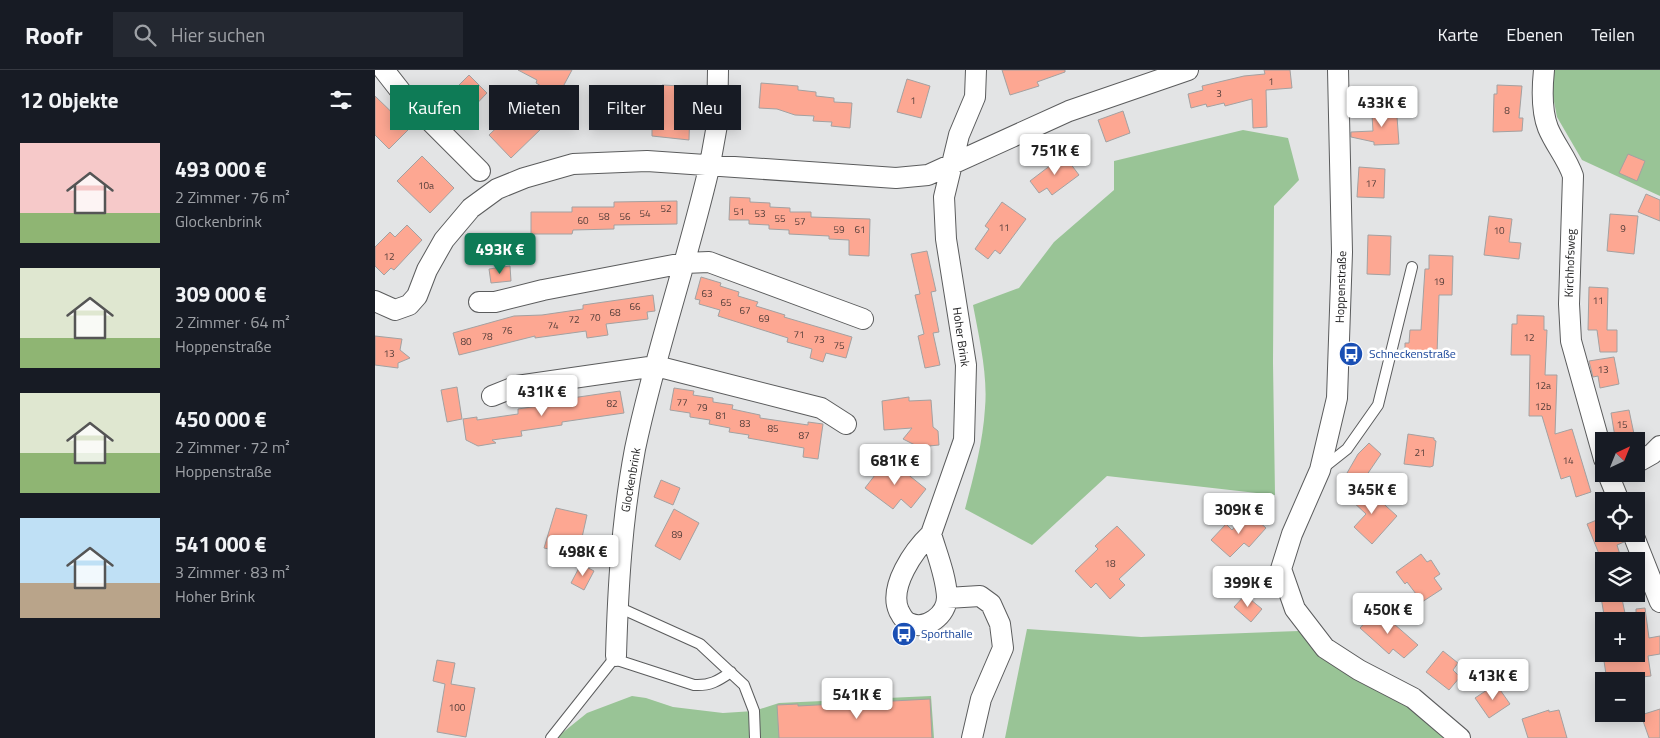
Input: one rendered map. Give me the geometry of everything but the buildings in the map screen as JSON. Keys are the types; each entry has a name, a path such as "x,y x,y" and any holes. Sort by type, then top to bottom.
{"street":[{"path":"384,70 402,93 480,171"},
{"name":"Glockenbrink","path":"615,658 624,518 636,449 656,366 710,164 717,124 718,70"},
{"name":"Hoher Brink","path":"947,598 943,612 933,621 920,625 909,623 902,617 896,605 896,589 920,544 931,534 964,440 966,365 946,239 944,197 959,135 975,97 976,70"},
{"path":"375,302 395,310 409,305 417,296 427,270 444,240 471,208 497,189 524,178 573,164 647,160 896,178 928,175 953,166 1069,111 1188,70"},
{"name":"Hoppenstraße","path":"1338,70 1342,252 1337,398 1320,470 1292,534 1281,569 1295,609 1325,648 1359,670 1413,698 1460,738"},
{"name":"Kirchhofsweg","path":"1544,70 1542,98 1548,128 1568,162 1573,176 1569,304 1571,341 1598,432"},
{"path":"479,302 495,302 543,290 684,263 709,262 863,319"},
{"path":"492,396 517,386 656,366 821,408 846,424"},
{"path":"931,534 947,598 980,596 991,604 1001,624 1003,648 981,699 972,738"},
{"path":"1636,542 1660,602"}],"lane":[{"path":"1320,470 1347,449 1378,404 1412,267"},
{"path":"618,607 700,644 731,672 744,685 754,711 755,738"},
{"path":"551,738 615,658 694,685 707,686 717,682 731,672"}],"green space":[{"path":"1552,70 1660,70 1660,196 1582,160 1557,117 1551,86"},
{"path":"1243,130 1288,138 1299,180 1274,206 1273,363 1275,495 1107,476 1032,545 965,509 980,446 986,395 982,356 973,305 1019,288 1054,242 1114,190 1114,161"},
{"path":"1027,629 1141,637 1299,631 1323,653 1411,703 1454,738 1005,738"},
{"path":"632,696 646,698 673,707 723,713 754,711 779,703 931,696 934,738 556,738 587,713"}],"place":[{"name":"Schneckenstraße","path":"1351,354"},
{"name":"Sporthalle","path":"904,634"}]}
